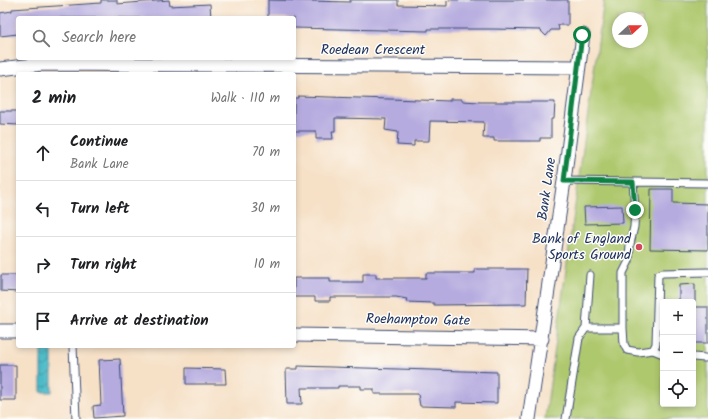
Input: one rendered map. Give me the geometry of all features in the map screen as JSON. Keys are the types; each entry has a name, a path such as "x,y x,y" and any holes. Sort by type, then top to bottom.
{"street":[{"name":"Bank Lane","path":"529,419 542,339 564,181 582,35"},
{"name":"Roedean Crescent","path":"0,69 42,64 578,67"},
{"path":"0,331 16,331"},
{"name":"Roehampton Gate","path":"296,335 542,339"}],"lane":[{"path":"564,181 708,183"},
{"path":"633,182 635,210 634,226 630,244 629,261 623,273 624,344 627,350 638,352 653,350 660,353"},
{"path":"653,350 656,344 658,275 662,273 708,272"},
{"path":"566,419 579,338 586,328 590,275"},
{"path":"586,328 623,328"},
{"path":"73,348 76,419"},
{"path":"696,357 705,358"}],"green space":[{"name":"Bank of England Sports Ground","path":"604,0 708,0 708,419 545,419"}],"water":[{"path":"41,349 52,349 52,392 41,392"}],"building":[{"path":"101,0 117,0 117,4 169,0 170,6 210,4 211,16 16,16 16,34 0,36 0,13 12,11 12,9 101,3"},
{"path":"268,0 350,2 350,0 398,0 398,5 447,6 447,1 449,0 568,0 568,25 558,25 559,30 551,30 546,36 540,30 428,29 428,31 296,28 296,16 268,16"},
{"path":"298,96 450,101 450,99 462,99 462,101 480,102 555,102 554,119 551,119 551,138 540,138 540,141 494,141 494,138 483,138 484,122 430,121 429,141 414,141 414,146 397,145 398,132 385,130 386,119 335,118 335,131 332,131 333,139 316,139 316,131 296,131 296,98 298,98"},
{"path":"0,111 16,111 16,125 0,124"},
{"path":"651,189 673,189 673,203 708,204 708,250 650,249"},
{"path":"622,206 623,223 585,224 584,207"},
{"path":"475,269 527,269 526,304 434,305 434,303 406,302 407,299 396,297 330,297 330,301 315,301 315,297 296,297 296,278 330,278 330,282 363,282 363,274 376,274 376,278 426,278 426,273 475,273"},
{"path":"1,275 16,275 16,292 1,291"},
{"path":"695,284 695,299 679,299 679,285"},
{"path":"696,307 708,307 708,343 696,343"},
{"path":"120,359 123,416 94,418 93,406 101,405 99,360"},
{"path":"0,365 16,365 16,400 0,400"},
{"path":"298,366 497,372 497,403 456,402 456,407 420,406 418,394 374,394 374,389 361,389 361,386 338,386 338,388 301,388 302,404 287,404 286,369 298,369"},
{"path":"186,368 225,369 226,384 186,384"}],"place":[{"name":"Bank of England Sports Ground","path":"639,247"}],"route":[{"path":"582,35 564,181 633,182 635,210"}]}
